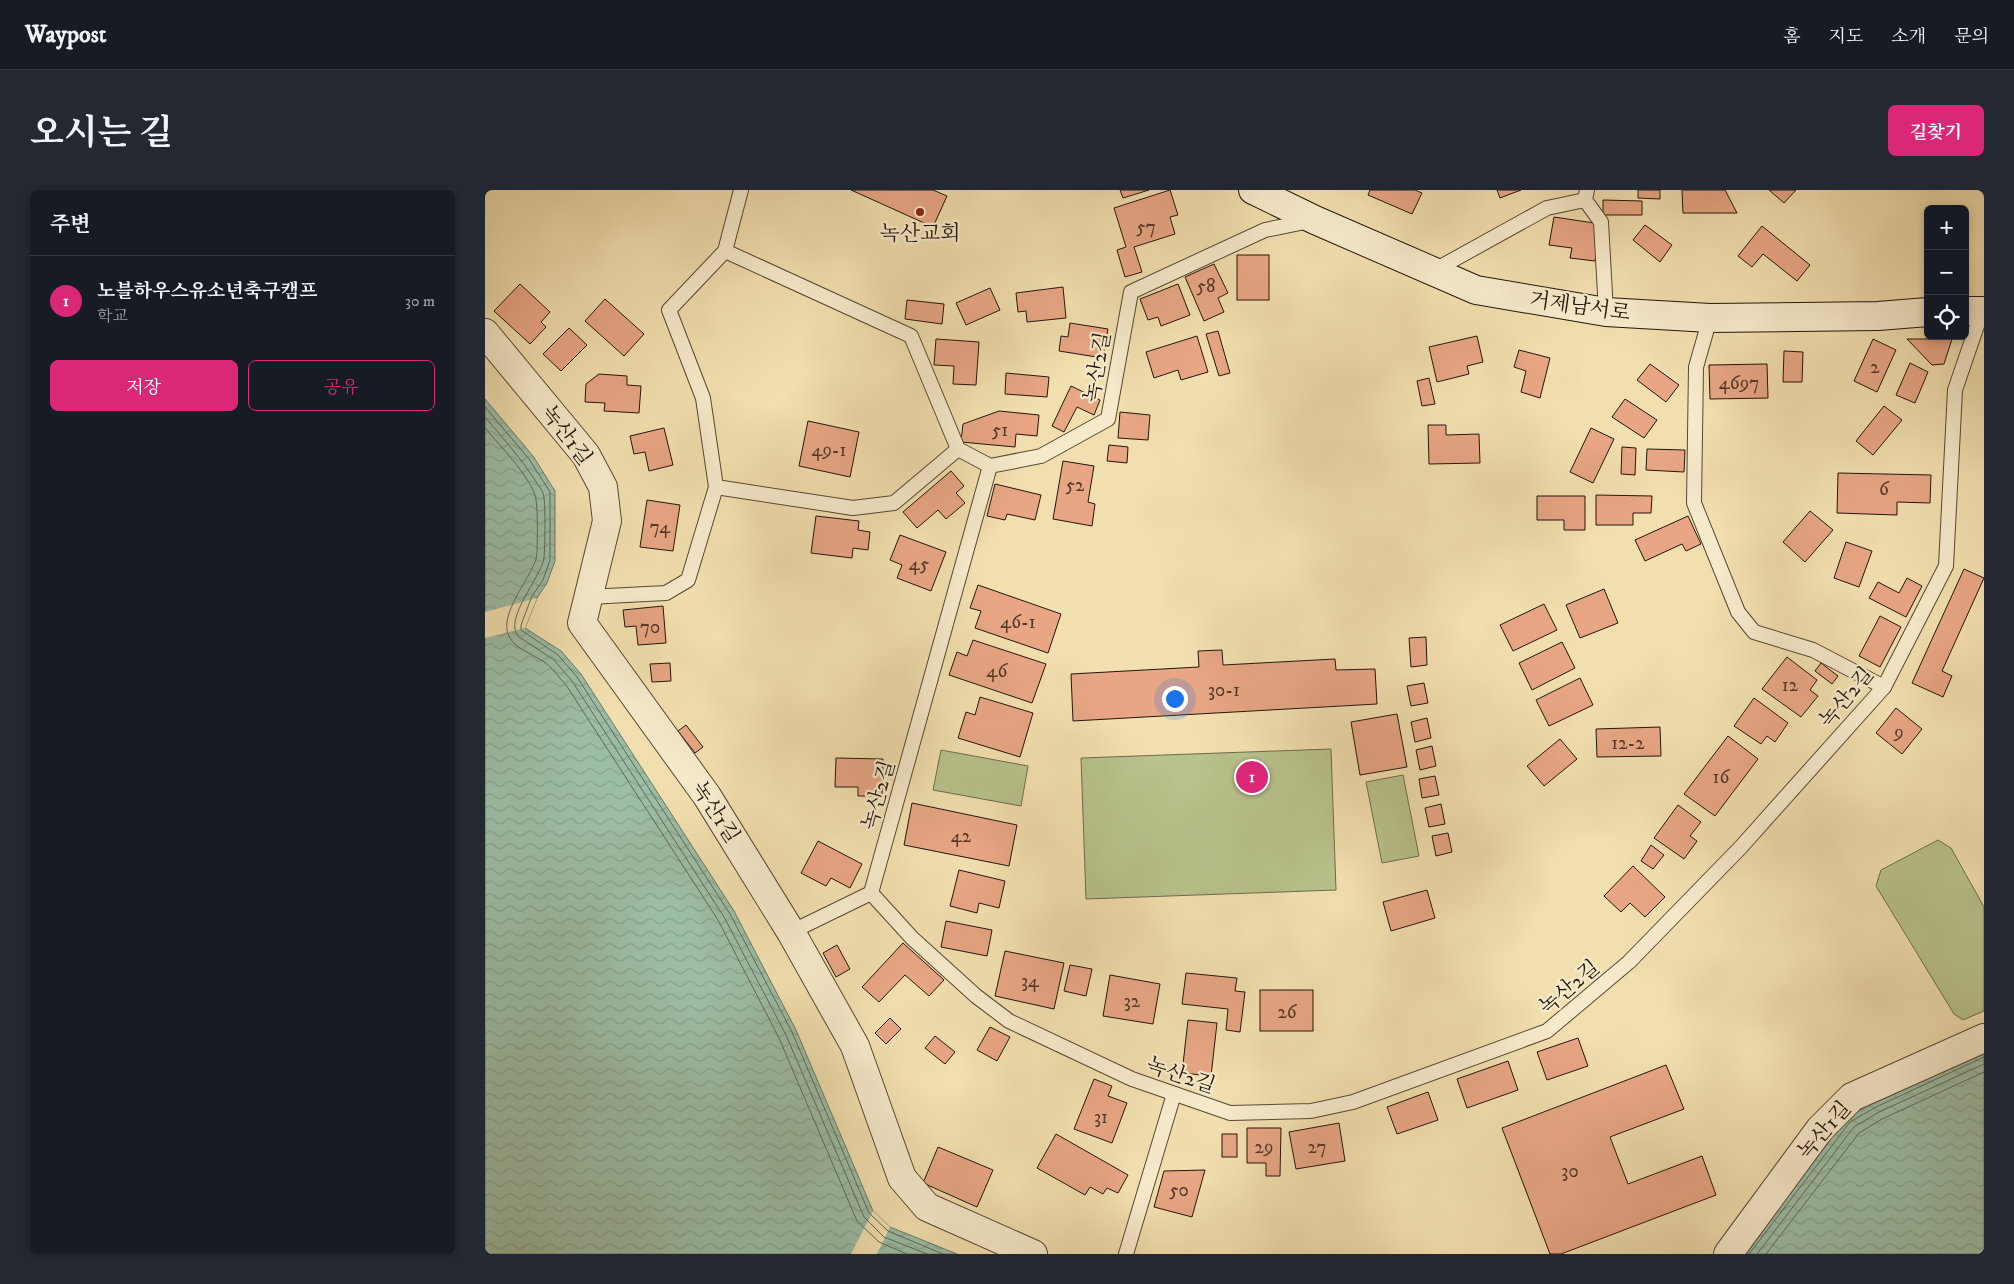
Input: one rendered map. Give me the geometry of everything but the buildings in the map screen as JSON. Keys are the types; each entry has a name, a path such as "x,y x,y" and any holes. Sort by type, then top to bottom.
{"street":[{"name":"거제남서로","path":"1253,190 1315,220 1477,290 1606,312 1710,318 1878,316 1924,312"},
{"name":"녹산1길","path":"485,333 586,455 603,487 607,521 582,623 707,796 791,932 855,1046 902,1178 927,1207 1033,1254"},
{"name":"녹산1길","path":"1728,1254 1820,1129 1852,1097 1984,1038"}],"lane":[{"path":"588,597 666,593 687,580 716,487 703,398 669,310 725,251 741,190"},
{"path":"1432,272 1547,208 1586,195 1601,222 1606,312"},
{"name":"녹산2길","path":"1315,220 1265,230 1131,292 1108,419 1041,456 990,466 871,893 912,938 976,996 1009,1021 1132,1079 1230,1113 1311,1111 1353,1102 1547,1031 1629,962 1741,847 1884,687 1946,566 1955,390 1977,311"},
{"path":"725,251 911,336 958,449 990,466"},
{"path":"1710,318 1696,367 1694,503 1738,612 1754,632 1813,650 1884,687"},
{"path":"716,487 853,508 894,503 958,449"},
{"path":"791,932 871,893"},
{"path":"1126,1254 1174,1094"}],"shaded area":[{"path":"1331,749 1336,890 1086,899 1081,758"},
{"path":"941,750 1028,766 1021,806 933,790"},
{"path":"1403,775 1419,856 1382,863 1366,782"},
{"path":"1938,840 1951,848 1984,907 1984,1011 1963,1020 1954,1014 1876,886 1881,870"}],"water":[{"path":"485,399 533,456 555,491 555,561 547,583 537,598 525,628 561,651 581,674 734,911 796,1030 873,1211 890,1227 957,1254 485,1254"},
{"path":"1984,1052 1984,1254 1743,1254 1846,1118 1874,1102"}],"pier":[{"path":"537,598 525,628 485,638 485,612"},
{"path":"873,1211 890,1227 877,1254 851,1254"}],"place":[{"name":"녹산교회","path":"920,212"},
{"name":"노블하우스유소년축구캠프","path":"1252,777"}]}
